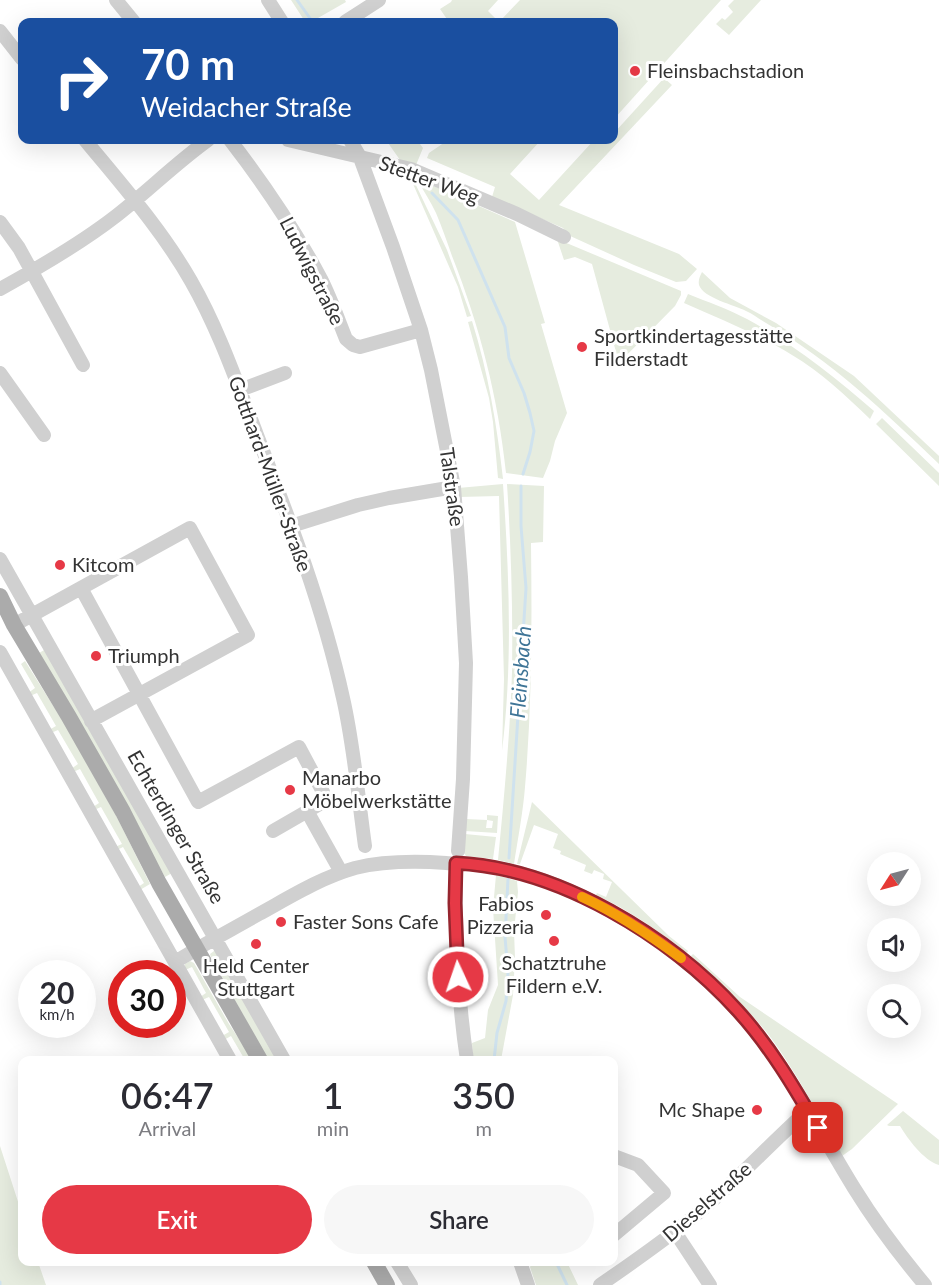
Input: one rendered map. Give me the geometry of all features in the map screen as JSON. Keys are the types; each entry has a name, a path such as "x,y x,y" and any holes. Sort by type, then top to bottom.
{"main road":[{"name":"Echterdinger Straße","path":"0,596 14,625 123,812 159,883 258,1056"},
{"path":"376,1266 387,1285"}],"street":[{"path":"116,0 131,18"},
{"path":"268,0 279,18"},
{"path":"351,18 379,0"},
{"path":"0,31 18,54"},
{"name":"Gotthard-Müller-Straße","path":"89,144 157,230 190,279 221,342 240,390 318,605 343,698 365,846"},
{"path":"0,289 32,272 98,229 203,144"},
{"name":"Ludwigstraße","path":"233,144 294,232 321,280 346,339 360,347 421,330"},
{"name":"Stetter Weg","path":"307,144 411,169 564,237"},
{"name":"Talstraße","path":"352,144 359,155 393,247 421,330 454,487 466,663 463,779 455,903 459,994 467,1056"},
{"path":"0,222 19,248 83,365"},
{"path":"0,373 44,435"},
{"path":"240,390 285,373"},
{"path":"291,526 358,505 454,487"},
{"path":"14,625 190,528 248,635 91,721"},
{"name":"Echterdinger Straße","path":"0,559 282,1056"},
{"path":"81,588 198,802 298,747 323,792 318,805 273,831"},
{"path":"0,652 174,960"},
{"path":"308,811 341,872"},
{"path":"178,960 307,887 341,872 368,866 428,862 457,857 513,871 547,883 603,908 659,941 702,975 740,1012 769,1050 808,1110 873,1217 925,1285"},
{"path":"186,982 228,1056"},
{"name":"Dieselstraße","path":"600,1285 675,1232 735,1180 808,1110"},
{"path":"618,1158 638,1165 664,1193 618,1232"},
{"path":"675,1232 710,1285"},
{"path":"399,1266 411,1285"},
{"path":"521,1266 528,1285"}],"shaded area":[{"path":"291,0 345,0 346,2 318,18 303,18"},
{"path":"452,0 498,0 488,11 495,18 446,18 440,9"},
{"name":"Fleinsbachstadion","path":"520,0 721,0 618,115 618,18 503,18"},
{"path":"734,0 761,0 729,35 716,24 722,18 725,20 733,12 728,6"},
{"path":"664,78 672,85 618,142 618,129"},
{"path":"389,144 420,144 423,148 416,165 400,160"},
{"path":"442,144 537,144 510,174 539,200 590,144 616,144 559,205 679,254 697,269 686,281 676,282 634,265 568,235 563,228 492,197 495,187 427,158 429,153"},
{"path":"410,177 447,250 471,316 467,317 458,287"},
{"path":"418,181 515,222 545,323 541,324 567,413 543,478 506,473 493,390 479,336 440,224"},
{"path":"557,239 681,291 675,306 619,363 592,264 575,257 564,260"},
{"path":"702,272 730,298 776,323 854,376 939,456 939,464 878,407 813,354 751,314 706,294 699,285"},
{"path":"688,294 747,319 797,350 874,411 870,419 833,385 802,361 779,347 684,303"},
{"path":"472,321 491,399 503,479 498,478 493,422 489,398 468,322"},
{"path":"882,418 939,473 939,486 876,424"},
{"path":"503,484 509,651 502,751 504,679 499,496 459,497 458,488"},
{"path":"507,484 544,486 543,542 531,543 529,726 524,796 514,864 498,860 512,672"},
{"path":"46,649 172,873 165,877 39,653"},
{"path":"25,661 64,723 118,819 150,884 140,890 138,887 144,883 123,847 117,850 115,847 122,844 101,807 94,810 93,807 99,803 80,769 73,772 71,769 78,764 58,730 51,733 49,730 56,726 37,693 30,696 28,693 35,688 21,664"},
{"path":"532,802 669,936 688,951 687,953 643,921 596,895 597,893 606,897 612,882 603,879 604,874 594,870 592,874 584,871 586,865 560,854 561,851 553,848 558,834 534,825 520,864 517,864"},
{"path":"487,815 498,816 497,833 465,831 466,819 487,820","holes":["487,820 493,821 492,828 486,828"]},
{"path":"465,834 496,837 493,859 466,856 464,853"},
{"path":"496,875 517,881 513,995 502,1056 473,1056 472,1043 485,1038 488,1010 498,985 493,908"},
{"path":"214,951 218,952 277,1056 266,1056 210,954"},
{"path":"693,954 740,997 898,1104 842,1156 799,1081 771,1038 723,985 691,956"},
{"path":"190,961 194,963 250,1056 243,1056 231,1036 224,1040 222,1036 229,1032 209,997 202,1000 200,997 206,993 192,967 186,970 186,963"},
{"path":"903,1111 939,1140 939,1165 922,1154 900,1126 887,1125"},
{"path":"0,1146 18,1202 18,1266 39,1266 46,1285 0,1285"},
{"path":"569,1266 578,1285 536,1285 530,1267"}],"waterway":[{"name":"Fleinsbach","path":"297,0 310,18"},
{"name":"Fleinsbach","path":"432,193 458,220 505,327 509,358 524,393 534,431 523,474"},
{"name":"Fleinsbach","path":"509,858 526,588 521,526 521,486"},
{"name":"Fleinsbach","path":"494,1056 497,1033 506,1001 508,973 505,937 508,879"},
{"name":"Fleinsbach","path":"558,1266 567,1285"}],"slow traffic":[{"path":"582,897 634,925 681,958"}],"place":[{"name":"Fleinsbachstadion","path":"635,71"},
{"name":"Sportkindertagesstätte Filderstadt","path":"582,347"},
{"name":"Kitcom","path":"60,565"},
{"name":"Triumph","path":"96,656"},
{"name":"Manarbo Möbelwerkstätte","path":"290,790"},
{"name":"Fabios Pizzeria","path":"546,915"},
{"name":"Faster Sons Cafe","path":"281,922"},
{"name":"Schatztruhe Fildern e.V.","path":"554,941"},
{"name":"Held Center Stuttgart","path":"256,944"},
{"name":"Mc Shape","path":"757,1110"}],"route":[{"path":"458,977 456,863 477,864 513,871 573,893 659,941 721,993 740,1012 762,1040 789,1079 818,1128"}]}
